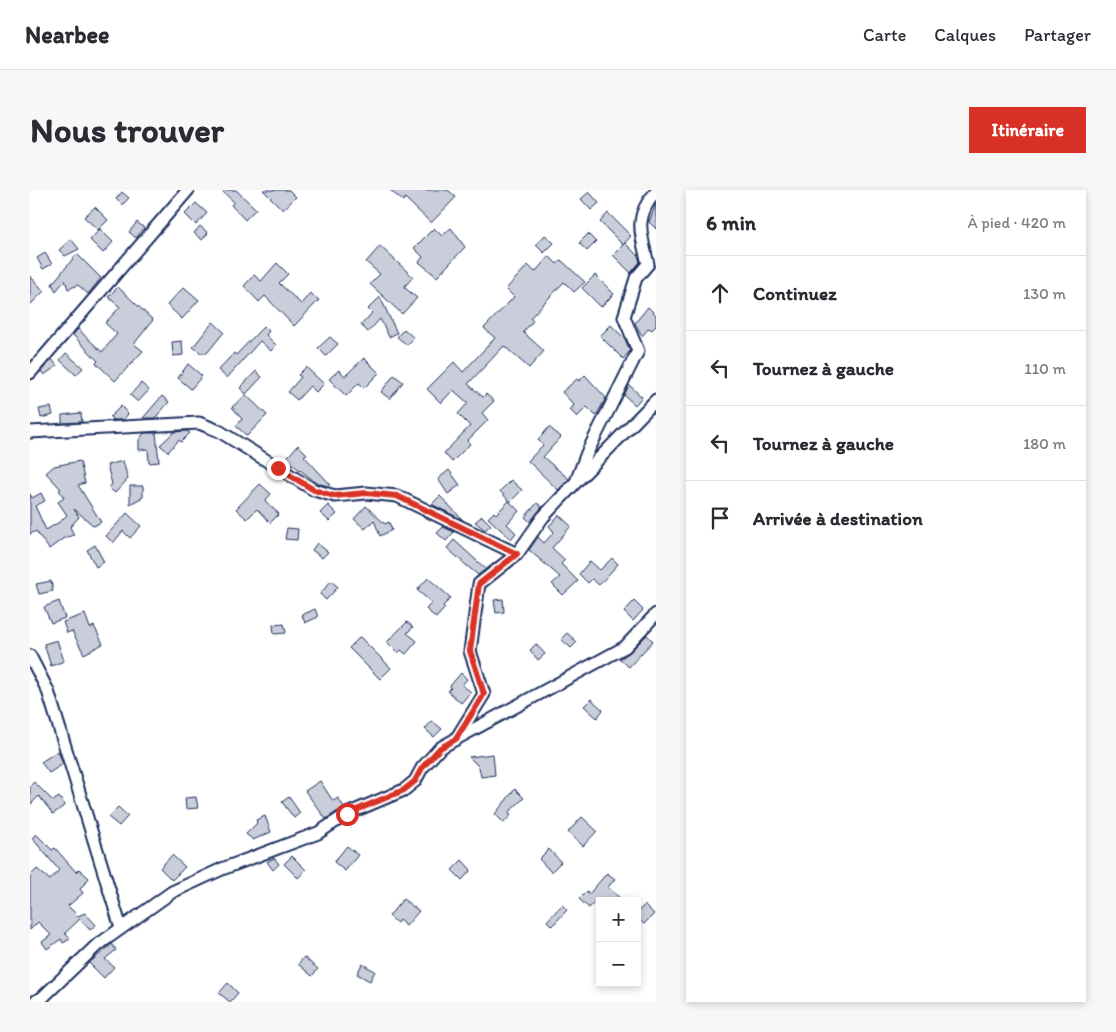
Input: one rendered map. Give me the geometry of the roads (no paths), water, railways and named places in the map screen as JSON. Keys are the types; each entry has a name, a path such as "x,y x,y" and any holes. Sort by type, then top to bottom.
{"street":[{"path":"30,373 188,190"},
{"path":"576,482 587,453 638,351 624,317 636,278 648,264 639,225 650,199 656,192"},
{"path":"456,739 484,694 470,651 479,584 517,554 543,518 656,400"},
{"path":"30,432 199,423 219,431 314,490 334,496 366,493 397,496 517,554"},
{"path":"32,1002 42,998 95,947 172,892 222,869 318,833 347,814 404,790 415,781 422,768 440,748 624,647 656,614"},
{"path":"30,656 48,692 121,928"}]}
